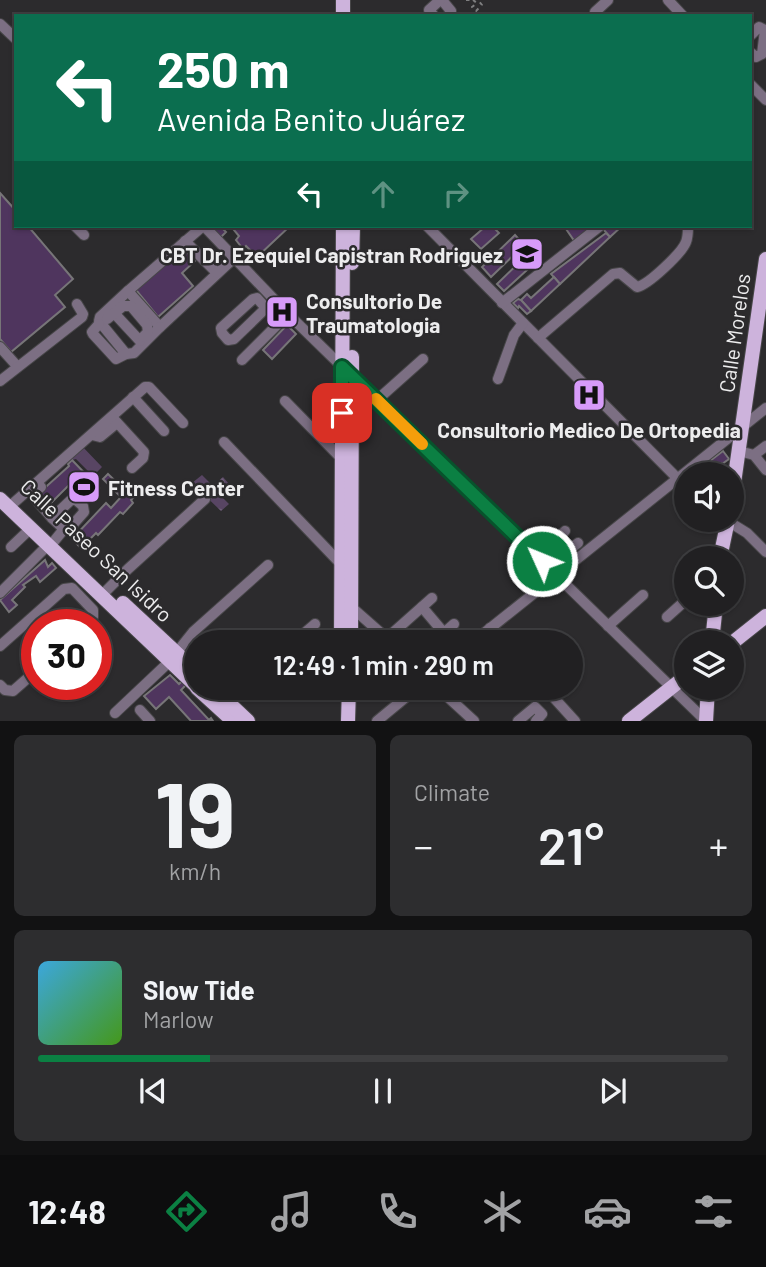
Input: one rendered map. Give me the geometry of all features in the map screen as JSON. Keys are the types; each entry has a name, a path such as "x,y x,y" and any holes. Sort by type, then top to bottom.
{"main road":[{"path":"343,228 347,371 347,603 343,630"},
{"path":"350,630 340,563 341,458 353,228"},
{"name":"Calle Morelos","path":"737,462 763,296 766,258"},
{"name":"Calle Paseo San Isidro","path":"0,488 31,528 53,535"},
{"name":"Calle Paseo San Isidro","path":"11,505 53,535 184,671"},
{"path":"744,633 766,616"},
{"name":"Calle Paseo San Isidro","path":"172,657 184,664"},
{"path":"629,721 674,685"},
{"name":"Calle Paseo San Isidro","path":"215,700 248,721"},
{"name":"Calle Paseo San Isidro","path":"220,700 233,721"},
{"path":"341,700 342,721"},
{"path":"348,721 349,700"},
{"path":"706,721 707,700"}],"street":[{"path":"432,14 429,10 441,0 451,11 449,14"},
{"path":"595,12 608,0"},
{"path":"667,0 681,14"},
{"path":"0,24 14,37"},
{"path":"752,34 759,27 765,30 762,54 757,57 752,54"},
{"path":"752,86 766,100"},
{"path":"77,228 84,235"},
{"path":"114,308 131,306 149,328 134,353 122,351 102,327 100,317 114,308 128,291 201,228"},
{"path":"205,228 234,258 265,298 288,314 706,721"},
{"path":"429,228 674,475"},
{"path":"502,303 597,228"},
{"path":"538,338 612,274 620,273 632,284 641,286 680,252 686,244 688,228"},
{"path":"186,241 217,273"},
{"path":"144,340 234,258"},
{"path":"128,291 160,327"},
{"path":"0,381 82,317 77,304"},
{"path":"114,308 144,340"},
{"path":"242,360 288,314"},
{"path":"498,379 514,335 523,323"},
{"path":"1,350 17,366"},
{"path":"377,400 423,359"},
{"path":"11,505 92,435 115,420 133,397 147,386 183,423"},
{"path":"133,397 164,431"},
{"path":"285,401 341,458"},
{"path":"705,462 766,408"},
{"path":"115,420 144,452 143,458 132,468"},
{"path":"224,442 340,563"},
{"path":"754,455 766,446"},
{"path":"739,451 754,455 766,470"},
{"path":"11,505 32,495 63,468"},
{"path":"488,630 557,575 674,489"},
{"path":"0,593 53,535 32,495"},
{"path":"86,601 205,499"},
{"path":"11,547 31,528"},
{"path":"540,559 565,531"},
{"path":"744,531 766,552"},
{"path":"540,559 558,558 578,543"},
{"path":"115,713 172,657 193,632 268,565"},
{"path":"0,646 64,589 72,588 91,609"},
{"path":"608,626 643,595"},
{"path":"399,630 432,598"},
{"path":"347,603 378,630"},
{"path":"422,607 441,630"},
{"path":"667,617 674,611"},
{"path":"308,630 315,624"},
{"path":"447,630 454,624"},
{"path":"0,685 8,692 21,684"},
{"path":"224,706 231,700"},
{"path":"377,721 402,700"},
{"path":"451,700 474,721"},
{"path":"556,700 575,721"},
{"path":"519,721 535,707 542,715 536,721"},
{"path":"139,710 150,721"}],"green space":[{"path":"81,445 102,467 93,476 76,459 72,460 69,456"},
{"path":"202,475 213,486 223,477 229,484 219,494 229,504 221,511 192,483"}],"building":[{"path":"0,193 14,209 14,228 30,228 73,279 55,295 65,307 11,352 0,339"},
{"path":"211,228 222,228 226,232 220,238"},
{"path":"288,228 257,257 246,246 243,249 236,240 239,236 234,230"},
{"path":"484,228 494,228 499,233 481,249 471,239"},
{"path":"565,228 586,228 589,231 575,242"},
{"path":"606,228 620,228 610,237 604,230"},
{"path":"606,233 610,237 560,284 551,274"},
{"path":"515,235 524,245 491,277 482,267"},
{"path":"183,248 195,261 182,273 193,286 158,317 136,290"},
{"path":"531,251 538,260 504,291 497,284"},
{"path":"554,277 560,284 531,311 521,300 527,294 531,298"},
{"path":"518,299 531,311 527,314 519,306 518,308 513,303"},
{"path":"287,325 296,334 272,359 263,350"},
{"path":"723,451 729,459 725,462 709,462"},
{"path":"72,460 99,488 87,499 70,484 48,506 38,494 69,466"},
{"path":"108,474 133,498 133,503 81,548 72,539 106,503 111,508 121,497 103,479"},
{"path":"45,560 48,567 52,563 56,568 40,582 36,576 23,585 25,587 12,600 17,605 9,612 0,600"},
{"path":"170,675 179,684 182,681 184,683 181,690 184,700 190,700 213,721 191,721 169,697 156,709 144,696"}],"slow traffic":[{"path":"376,399 422,444"}],"place":[{"name":"CBT Dr. Ezequiel Capistran Rodriguez","path":"527,254"},
{"name":"Consultorio De Traumatologia","path":"282,312"},
{"name":"Consultorio Medico De Ortopedia","path":"589,395"},
{"name":"Fitness Center","path":"84,487"}],"route":[{"path":"342,413 342,367 542,561"}]}
